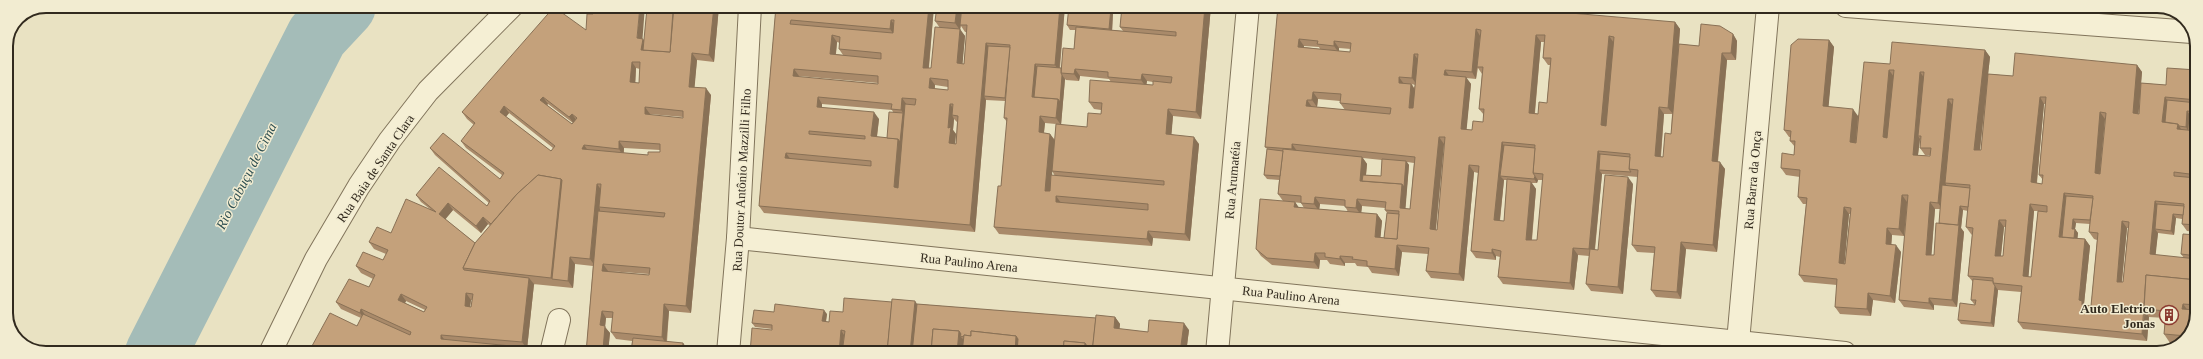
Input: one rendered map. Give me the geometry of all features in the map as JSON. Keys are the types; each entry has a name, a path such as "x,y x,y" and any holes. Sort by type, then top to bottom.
{"street":[{"name":"Rua Baia de Santa Clara","path":"273,346 316,259 359,186 390,140 428,91 505,13"},
{"name":"Rua Doutor Antônio Mazzilli Filho","path":"729,346 738,238 750,13"},
{"name":"Rua Arumatéia","path":"1218,346 1247,13"},
{"name":"Rua Barra da Onça","path":"1737,346 1767,13"},
{"path":"1939,13 2186,32"},
{"name":"Rua Paulino Arena","path":"738,238 1222,288 1728,346"},
{"path":"553,346 559,320"}],"building":[{"path":"549,13 562,13 586,30 587,14 639,13 637,38 643,39 641,50 670,52 673,13 713,13 709,55 692,53 689,87 706,88 686,306 664,304 662,337 611,332 613,312 602,311 600,325 605,326 603,346 587,346 598,211 664,217 665,213 599,207 601,184 597,184 590,259 570,257 568,281 552,279 562,180 538,175 517,194 491,224 483,217 476,226 448,203 439,214 475,243 463,268 464,270 529,278 522,342 441,335 441,339 511,346 312,346 330,313 357,326 363,314 410,335 411,332 361,309 360,313 336,302 349,279 369,287 375,275 356,266 363,252 383,260 388,250 369,242 377,227 391,233 406,199 436,212 416,195 439,167 487,206 490,201 430,148 443,133 500,179 504,173 461,141 475,123 462,112","holes":["632,62 640,62 639,83 630,82","543,97 569,117 572,114 577,118 572,124 540,100","504,106 555,146 551,151 500,112","645,107 683,111 683,118 645,114","619,141 660,144 660,152 648,152 648,155 582,149 584,145 619,149","603,264 650,268 649,275 602,271","466,293 473,294 471,307 465,306","401,294 427,307 424,312 398,300"]},
{"path":"647,13 673,13 670,52 643,50"},
{"path":"775,13 928,13 923,68 931,68 935,27 960,29 957,63 964,64 967,25 960,25 961,13 1059,13 1055,65 1035,64 1032,97 1058,99 1056,118 1040,116 1039,132 1050,134 1045,191 1050,191 1051,175 1164,185 1164,181 1052,171 1056,124 1087,127 1088,113 1101,114 1102,103 1089,102 1090,80 1153,85 1153,81 1171,83 1172,77 1142,74 1141,80 1108,77 1108,72 1075,69 1074,74 1061,73 1063,48 1074,49 1076,27 1176,36 1176,32 1120,27 1121,13 1204,13 1196,112 1168,109 1166,134 1194,137 1185,234 1148,231 1147,239 994,227 998,186 1001,186 1007,118 1004,118 1010,45 986,43 970,225 759,206","holes":["791,20 890,29 891,20 894,20 893,33 790,24","832,35 840,37 839,49 881,53 881,59 830,54","794,69 878,76 878,84 793,76","930,78 948,80 948,90 929,88","818,97 892,104 891,109 901,110 902,98 916,99 915,105 905,104 898,188 894,187 898,139 871,136 874,112 817,107","950,104 953,104 952,115 958,116 956,144 949,143 951,127 948,128","809,131 865,136 865,139 809,134","786,153 871,161 871,166 785,158","1056,196 1148,204 1148,210 1056,202"]},
{"path":"936,13 956,13 955,23 935,21"},
{"path":"1068,13 1111,13 1109,29 1067,25"},
{"path":"1277,13 1570,13 1675,22 1668,108 1659,107 1655,156 1663,157 1665,133 1671,134 1679,44 1699,46 1701,24 1720,26 1733,34 1731,53 1722,53 1712,161 1720,162 1713,245 1681,242 1677,292 1651,290 1655,247 1632,245 1638,170 1629,169 1630,154 1598,151 1589,249 1573,248 1570,283 1498,277 1501,251 1492,249 1492,253 1471,251 1479,166 1469,165 1459,274 1426,271 1429,248 1397,245 1395,269 1367,266 1367,261 1352,259 1353,257 1340,256 1340,259 1325,257 1325,253 1315,253 1314,262 1267,258 1256,249 1260,199 1295,202 1294,207 1377,214 1375,237 1397,239 1399,211 1385,210 1386,202 1357,199 1356,208 1345,207 1345,200 1315,197 1314,204 1301,203 1301,196 1278,194 1283,149 1362,157 1360,181 1402,184 1400,208 1410,209 1415,157 1292,144 1292,149 1265,147","holes":["1476,29 1481,30 1477,67 1483,67 1479,109 1484,109 1483,122 1473,121 1472,130 1461,129 1466,77 1444,75 1445,70 1472,72","1536,35 1545,35 1543,58 1551,58 1547,103 1539,102 1538,114 1529,113","1609,36 1614,37 1606,126 1601,125","1299,39 1318,41 1317,44 1334,46 1334,41 1351,43 1350,52 1298,47","1414,54 1418,54 1413,108 1409,108 1411,84 1399,83 1399,77 1412,78","1313,92 1341,94 1340,103 1391,108 1390,114 1306,106 1307,100 1312,100","1439,137 1445,137 1437,230 1430,229","1502,142 1535,145 1533,173 1543,174 1537,240 1526,240 1531,182 1507,179 1504,221 1494,220"]},
{"path":"1798,39 1829,40 1823,106 1853,109 1850,142 1856,143 1864,62 1890,64 1892,42 1985,50 1974,150 1981,150 1988,74 2013,76 2015,53 2137,65 2133,113 2139,114 2141,83 2166,85 2167,68 2190,70 2190,99 2165,97 2162,122 2178,124 2177,129 2190,130 2190,174 2174,172 2174,176 2190,177 2190,225 2182,224 2184,204 2155,201 2150,254 2190,258 2190,279 2146,275 2142,334 2018,322 2022,286 1993,283 1993,278 1968,276 1973,228 1966,227 1970,185 1945,183 1953,99 1948,99 1938,203 1930,202 1926,255 1934,255 1936,223 1959,225 1952,300 1929,298 1929,303 1899,300 1908,195 1902,195 1899,229 1887,228 1886,244 1896,245 1890,296 1868,293 1867,309 1835,307 1837,279 1799,275 1807,198 1798,197 1800,170 1781,168 1782,153 1794,155 1795,141 1790,141 1791,131 1784,130 1791,45","holes":["1889,70 1894,70 1887,138 1883,137","1920,72 1924,72 1918,136 1921,136 1920,148 1931,148 1930,156 1913,155","2040,97 2046,97 2039,175 2043,175 2042,184 2031,182","2100,112 2106,113 2100,174 2095,173","2064,193 2093,196 2089,232 2098,233 2091,306 2082,305 2082,301 2079,300 2085,239 2059,237","2030,204 2047,206 2047,212 2038,211 2031,277 2023,276","1844,207 1851,208 1845,264 1839,263","1999,220 2006,220 2003,256 1995,256","2122,221 2129,222 2123,282 2117,282"]},
{"path":"988,46 1010,47 1005,98 984,96"},
{"path":"1037,66 1061,68 1062,75 1060,102 1058,99 1034,97"},
{"path":"2167,100 2190,102 2190,111 2187,111 2186,127 2165,122"},
{"path":"889,112 903,113 900,142 898,139 887,138"},
{"path":"1504,145 1535,148 1534,179 1500,176"},
{"path":"1267,149 1283,151 1280,176 1264,175"},
{"path":"1600,154 1630,157 1629,169 1631,172 1599,170"},
{"path":"1382,159 1406,161 1404,187 1402,184 1362,181 1363,175 1381,176"},
{"path":"538,175 561,179 551,278 463,268 475,243 517,194"},
{"path":"1605,175 1628,177 1618,287 1586,284 1590,249 1598,250"},
{"path":"1942,185 1970,188 1968,207 1960,206 1958,225 1939,223"},
{"path":"2066,196 2093,198 2090,220 2073,219 2072,229 2075,229 2074,238 2062,237"},
{"path":"2157,204 2184,206 2183,215 2173,214 2171,231 2155,229"},
{"path":"1387,213 1399,214 1397,239 1384,238"},
{"path":"2183,234 2190,234 2190,255 2181,254"},
{"name":"Auto Eletrico Jonas","path":"2146,275 2190,279 2190,304 2183,304 2182,309 2190,310 2190,317 2187,327 2181,335 2164,334 2166,311 2144,309"},
{"path":"1973,279 1993,281 1995,286 1991,323 1958,320 1960,303 1975,305 1976,300 1971,300"},
{"path":"844,298 892,302 888,346 843,346 845,331 841,330 840,346 751,346 752,328 772,330 772,325 752,323 754,310 774,312 775,304 824,310 822,321 829,322 830,311 843,312"},
{"path":"892,299 915,301 911,346 888,346"},
{"path":"917,304 1096,318 1093,346 1087,346 1085,343 1064,341 1064,346 1018,346 1018,339 1016,336 971,331 971,336 964,335 964,337 960,336 961,334 959,331 933,329 932,346 913,346"},
{"path":"1096,315 1115,317 1114,328 1148,332 1149,320 1184,323 1181,346 1093,346"},
{"path":"933,329 959,331 958,346 932,346"},
{"path":"971,331 1016,336 1015,346 963,346 964,335 971,336"},
{"path":"633,338 683,343 683,346 632,346"},
{"path":"1064,341 1085,343 1085,346 1064,346"}],"waterway":[{"name":"Rio Cabuçu de Cima","path":"160,346 317,36 338,13"}],"place":[{"name":"Auto Eletrico Jonas","path":"2169,315"}]}
